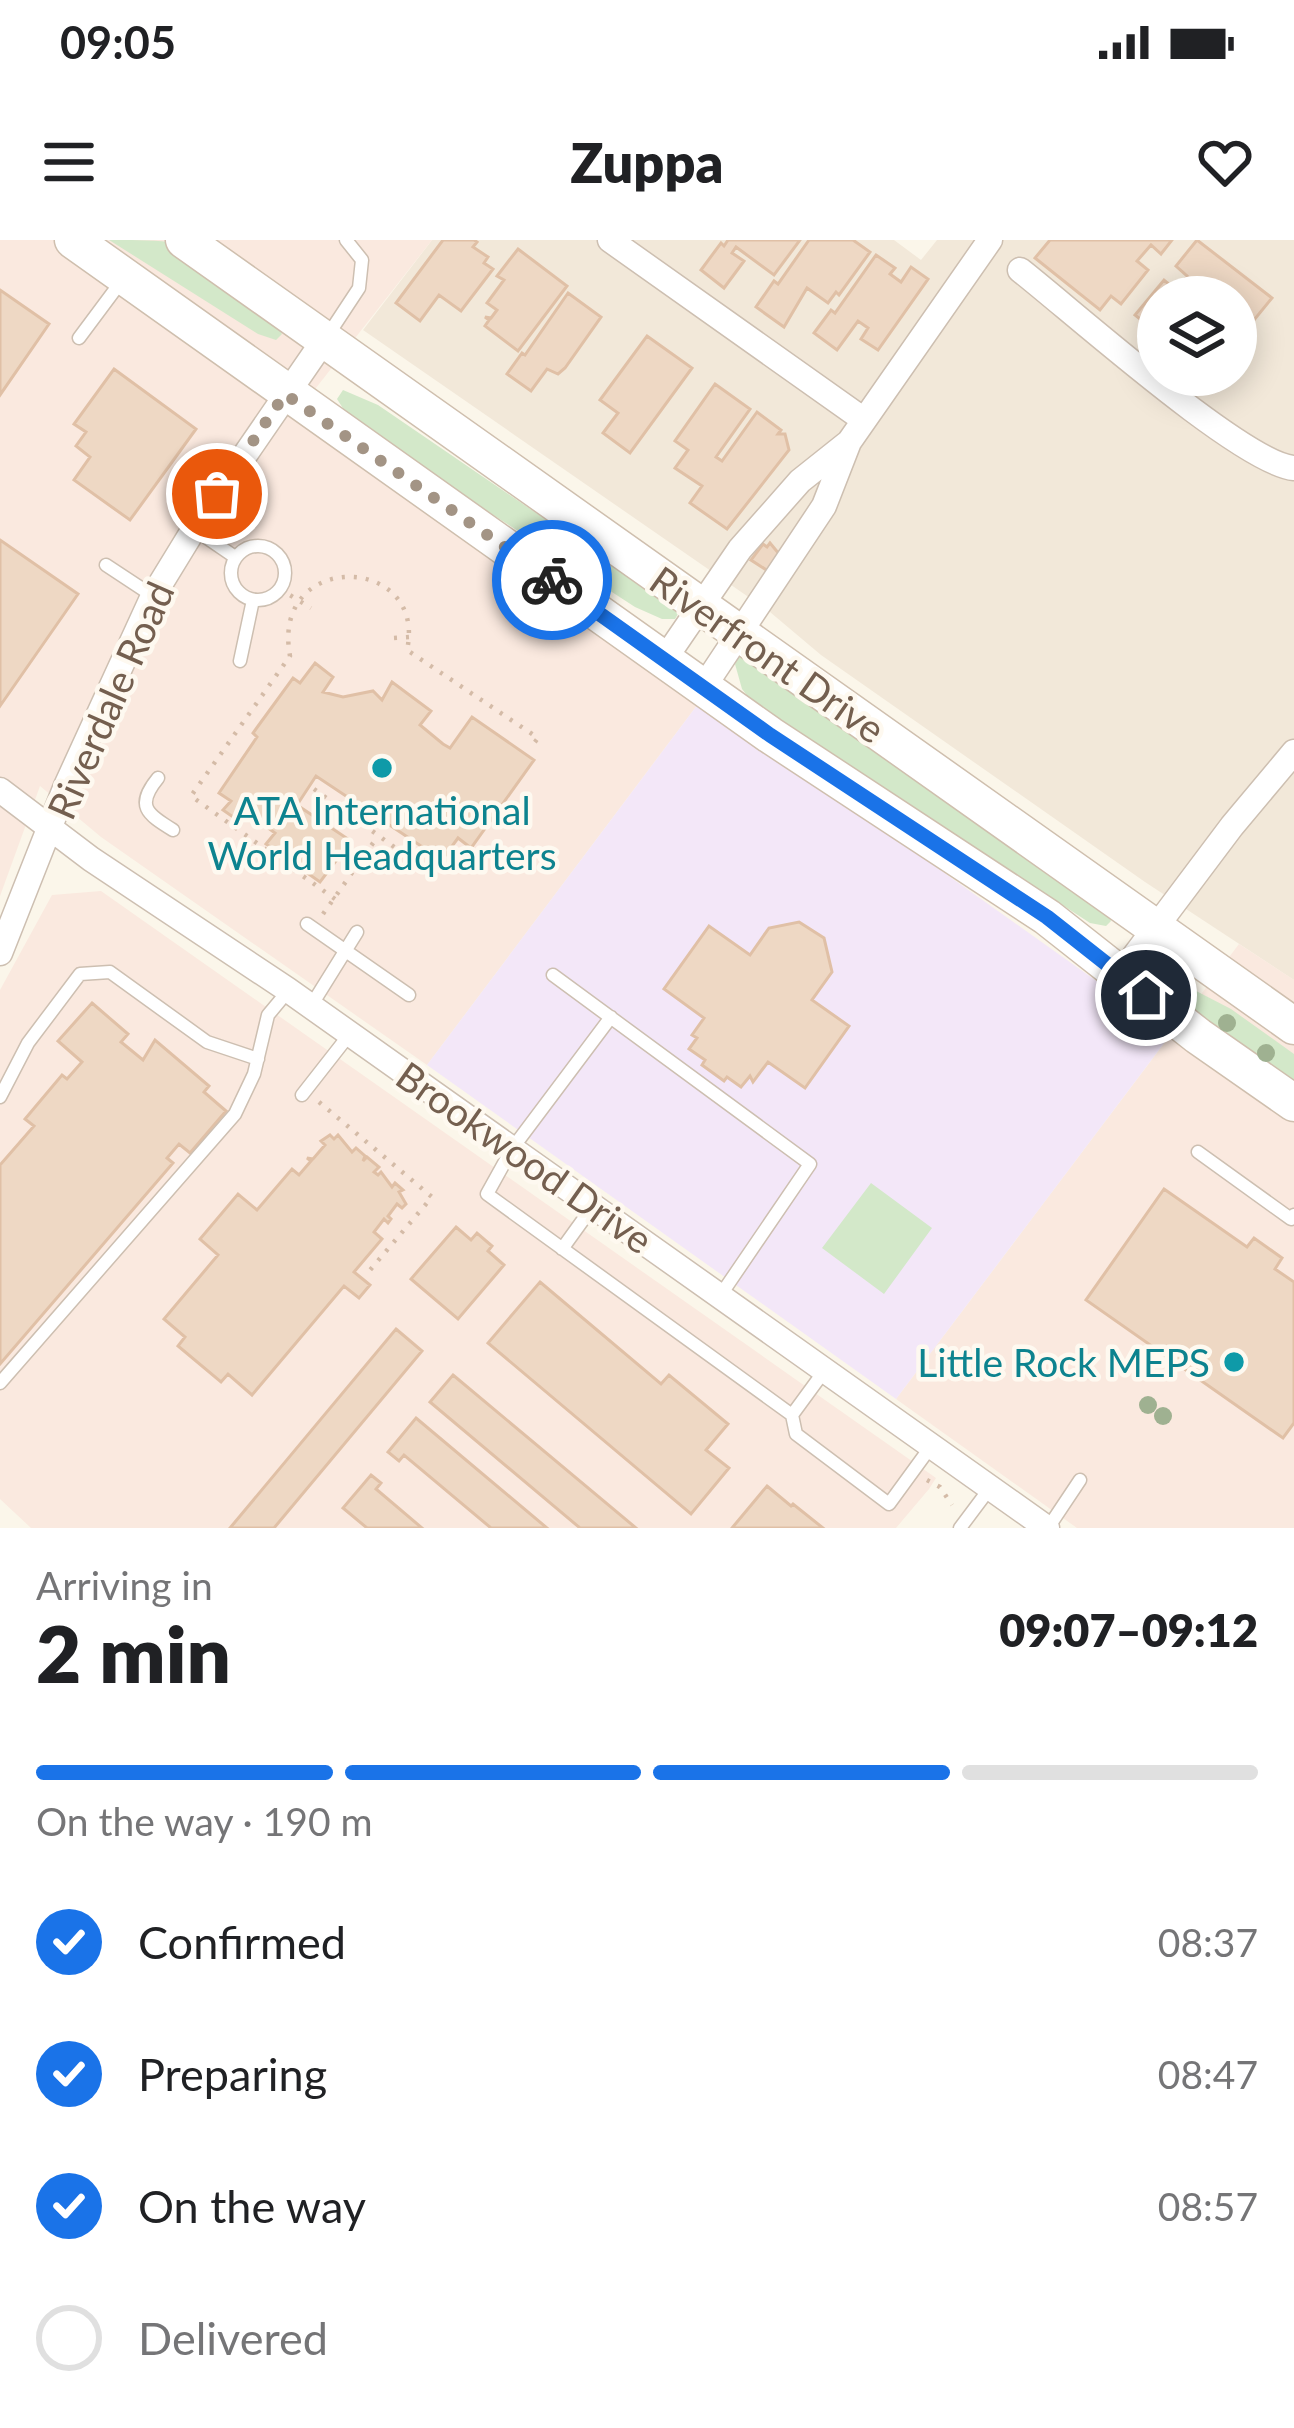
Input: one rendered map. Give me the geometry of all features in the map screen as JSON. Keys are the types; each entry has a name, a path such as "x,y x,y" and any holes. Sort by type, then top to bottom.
{"street":[{"name":"Riverfront Drive","path":"73,240 704,688 1047,917 1294,1103"},
{"name":"Riverfront Drive","path":"184,240 1294,1026"},
{"path":"610,240 864,420"},
{"path":"704,688 824,506 849,442 990,240"},
{"path":"1020,270 1213,424 1258,455 1294,468"},
{"name":"Riverdale Road","path":"0,953 66,786 153,596 323,340"},
{"path":"664,660 740,549 794,488 849,442"},
{"path":"1120,975 1294,752"},
{"name":"Brookwood Drive","path":"0,790 1047,1528"}],"lane":[{"path":"323,340 359,288 362,260 346,240"},
{"path":"79,338 124,278"},
{"path":"194,529 236,557"},
{"path":"259,545 275,552 285,567 280,589 271,597 253,600 232,584 236,557 259,545"},
{"path":"106,565 153,596"},
{"path":"239,661 253,600"},
{"path":"158,778 146,794 146,804 152,817 173,830"},
{"path":"310,926 410,995"},
{"path":"311,1006 357,932"},
{"path":"0,1096 28,1043 80,974 110,972 207,1042 258,1059"},
{"path":"553,975 810,1164 720,1296"},
{"path":"0,1383 235,1114 258,1059 268,1015 288,990"},
{"path":"611,1017 512,1149 487,1194 792,1415 796,1434 889,1504 932,1445"},
{"path":"304,1093 350,1034"},
{"path":"1198,1152 1293,1218"},
{"path":"562,1249 593,1206"},
{"path":"792,1415 825,1370"},
{"path":"1047,1528 1080,1480"},
{"path":"960,1528 991,1487"}],"path":[{"path":"334,898 191,796 290,656 286,634 291,613 310,587 342,574 383,586 407,612 407,650 538,739 532,748"},
{"path":"280,589 310,608"},
{"path":"394,638 410,637"},
{"path":"314,789 397,849"},
{"path":"310,926 378,836"},
{"path":"304,1093 432,1197 364,1276"},
{"path":"928,1480 940,1487 953,1507 958,1506"}],"shaded area":[{"path":"0,240 432,240 294,416 701,700 427,1065 101,837 40,786 0,896"},
{"path":"432,240 894,240 921,260 937,240 1294,240 1294,980 1145,882 821,655 770,612 363,330"},
{"path":"701,700 1171,1034 896,1399 427,1065"},
{"path":"101,891 936,1478 929,1489 896,1528 31,1528 0,1499 0,990 52,895"},
{"path":"1239,944 1294,980 1294,1528 1077,1528 896,1399"}],"green space":[{"path":"109,240 168,242 248,298 282,334 276,340 258,334"},
{"path":"343,390 378,405 580,543 667,595 678,614 675,619 662,619 635,607 404,457 346,413 337,399"},
{"path":"740,655 1105,908 1111,921 1106,926 1090,923 753,703 742,689 735,664"},
{"path":"1173,979 1231,1009 1294,1054 1294,1086 1174,996 1169,984"},
{"path":"871,1183 932,1228 884,1294 822,1248"}],"building":[{"path":"443,240 474,240 473,247 488,257 484,263 493,269 461,311 439,295 420,321 396,303"},
{"path":"728,240 800,240 774,275 736,247 732,253 744,261 724,288 701,270"},
{"path":"809,240 853,240 870,252 828,303 807,288 784,327 756,307"},
{"path":"1050,240 1172,240 1161,254 1151,245 1137,261 1148,270 1137,276 1137,284 1121,304 1111,296 1100,310 1035,258"},
{"path":"1197,240 1244,276 1187,276 1176,266"},
{"path":"518,249 567,286 518,351 485,326 489,320 485,317 491,318 497,310 487,303 504,280 497,276"},
{"path":"876,255 895,268 890,274 901,282 911,267 928,279 878,350 861,339 868,328 858,321 837,350 814,333 831,310 835,313"},
{"path":"1257,286 1272,298 1257,316"},
{"path":"0,290 49,324 0,395"},
{"path":"568,293 601,317 565,368 558,374 547,369 531,391 507,374"},
{"path":"647,336 692,368 630,453 603,433 618,413 600,400"},
{"path":"114,369 196,429 130,520 74,480 90,457 76,446 86,432 74,424"},
{"path":"715,384 750,409 716,457 722,461 757,412 781,430 778,434 785,434 789,450 727,529 690,503 702,486 675,468 688,450 675,441"},
{"path":"0,540 78,594 0,706"},
{"path":"770,543 780,555 768,571 751,560 763,544"},
{"name":"ATA International World Headquarters","path":"315,663 333,677 323,692 343,697 373,691 382,700 392,682 431,711 420,725 450,748 472,717 534,760 471,848 458,838 442,860 316,776 297,805 351,841 320,882 266,844 275,833 240,807 233,817 223,810 231,801 219,793 257,737 253,733 293,678 300,683"},
{"path":"799,922 824,938 832,972 812,1000 849,1026 805,1088 768,1062 753,1082 750,1076 741,1087 727,1077 724,1081 689,1049 704,1018 664,989 709,926 750,955 769,928"},
{"path":"92,1003 128,1034 121,1042 143,1060 155,1040 209,1086 204,1092 226,1111 190,1153 179,1144 167,1158 173,1163 0,1364 0,1165 34,1126 25,1119 62,1075 67,1079 82,1062 58,1041"},
{"path":"330,1135 334,1139 338,1135 352,1152 356,1148 365,1156 363,1161 367,1157 379,1167 374,1172 381,1172 392,1187 395,1183 403,1190 399,1192 406,1204 402,1208 397,1204 388,1223 384,1219 374,1232 382,1239 354,1272 370,1285 359,1298 344,1286 252,1395 228,1374 221,1382 178,1346 185,1337 164,1319 218,1255 200,1239 238,1194 257,1210 292,1169 299,1175 311,1161 307,1158 313,1159 325,1145 321,1141"},
{"name":"Little Rock MEPS","path":"1164,1189 1247,1247 1254,1238 1282,1258 1275,1269 1294,1282 1294,1423 1283,1438 1086,1300"},
{"path":"456,1227 471,1240 477,1233 504,1265 458,1319 411,1279"},
{"path":"540,1282 661,1384 669,1375 728,1424 706,1450 729,1468 691,1514 488,1343"},
{"path":"396,1329 422,1351 274,1528 230,1528"},
{"path":"453,1375 636,1528 580,1528 430,1402"},
{"path":"416,1418 547,1528 491,1528 404,1455 399,1461 388,1452"},
{"path":"371,1475 381,1483 376,1489 422,1528 367,1528 343,1508"},
{"path":"767,1486 791,1506 823,1528 732,1528"}],"way so far":[{"path":"217,494 285,394 552,580"}],"place":[{"name":"ATA International World Headquarters","path":"382,768"},
{"name":"Little Rock MEPS","path":"1234,1362"}],"route":[{"path":"552,580 770,735 1047,917 1146,995"}]}
